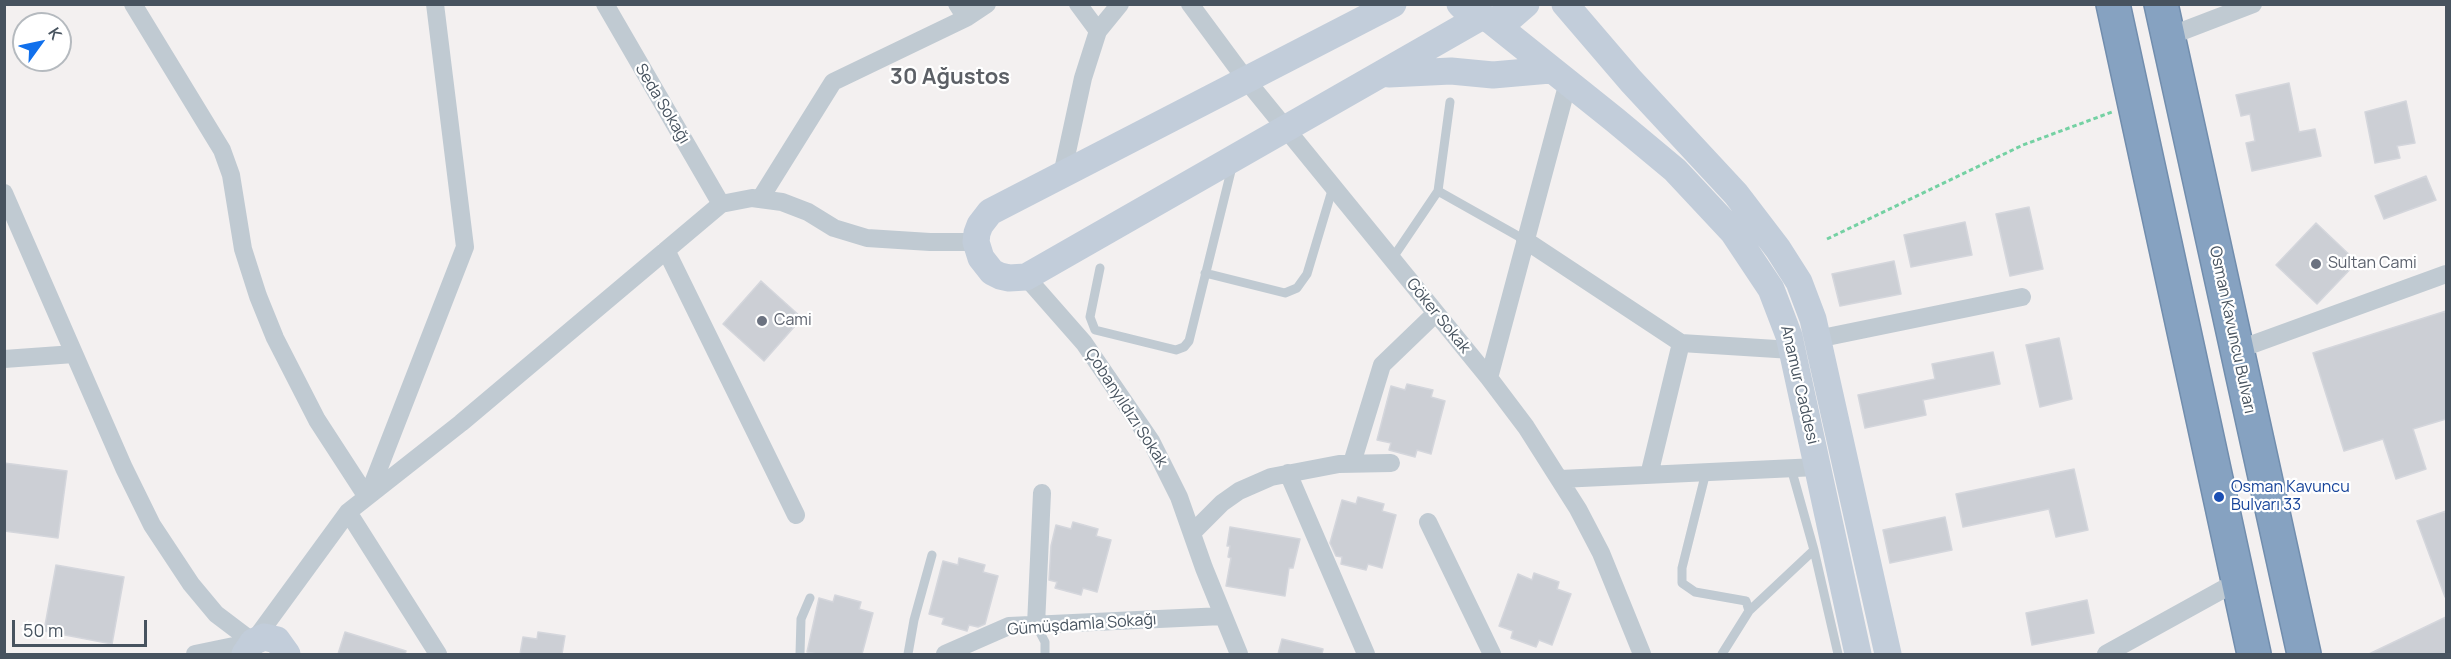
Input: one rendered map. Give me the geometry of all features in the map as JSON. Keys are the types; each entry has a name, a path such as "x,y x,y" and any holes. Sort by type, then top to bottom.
{"highway":[{"path":"2113,4 2133,105 2254,654"},
{"name":"Osman Kavuncu Bulvarı","path":"2161,4 2304,654"}],"street":[{"path":"133,4 222,150 231,175 243,249 275,338 316,420 367,497"},
{"path":"367,497 465,247 435,4"},
{"name":"Seda Sokağı","path":"604,4 721,204"},
{"path":"760,199 833,82 961,11 987,4"},
{"path":"1078,4 1098,31"},
{"path":"1062,175 1083,78 1098,31 1120,4"},
{"name":"Göker Sokak","path":"1190,4 1285,129 1489,378 1526,428 1560,479 1601,553 1642,654"},
{"path":"1393,4 990,212 980,225 976,242 981,258 992,272 1009,278 1026,277 1379,75 1476,14 1511,17 1526,4"},
{"name":"Anamur Caddesi","path":"1565,4 1631,81 1756,218 1789,265 1798,282 1813,320 1888,654"},
{"path":"2167,37 2253,4"},
{"name":"Anamur Caddesi","path":"1476,14 1559,76 1675,170 1733,232 1771,289 1781,312 1792,350 1804,467 1858,654"},
{"path":"1379,75 1427,71 1559,76 1525,240 1489,378"},
{"path":"4,193 137,497 169,552 216,615 249,648"},
{"path":"249,648 348,512 461,423 721,204 736,200 760,199 795,206 834,228 867,238 976,242"},
{"path":"1525,240 1682,343 1792,350"},
{"path":"666,250 796,515"},
{"path":"2237,350 2446,274"},
{"name":"Çobanyıldızı Sokak","path":"1026,277 1084,343 1137,420 1162,462 1239,654"},
{"path":"1817,339 2022,297"},
{"path":"1352,464 1382,365 1436,313"},
{"path":"1649,475 1682,343"},
{"path":"4,359 74,354"},
{"path":"1192,532 1206,516 1239,492 1263,480 1288,473 1352,464 1390,463"},
{"path":"1560,479 1804,467"},
{"path":"1288,473 1366,654"},
{"path":"1036,625 1042,493"},
{"path":"348,512 438,654"},
{"path":"1428,522 1492,654"},
{"path":"2106,654 2238,581"},
{"name":"Gümüşdamla Sokağı","path":"945,654 1008,627 1223,616"},
{"path":"195,654 249,648 264,637 276,640 286,652"}],"lane":[{"path":"1392,259 1438,191 1450,102"},
{"path":"1100,268 1090,317 1095,330 1176,350 1184,347 1189,340 1234,158"},
{"path":"1205,273 1285,293 1297,288 1307,274 1333,187"},
{"path":"1438,191 1525,240"},
{"path":"1804,467 1814,550 1838,654"},
{"path":"1706,472 1682,568 1682,583 1695,592 1746,601 1749,611"},
{"path":"1722,654 1749,611 1814,550"},
{"path":"908,654 914,620 932,555"},
{"path":"800,654 801,619 810,598"},
{"path":"1036,625 1045,642 1045,654"}],"path":[{"path":"1827,239 2024,145 2133,105"}],"building":[{"path":"2289,83 2299,132 2315,129 2321,156 2252,171 2246,143 2255,141 2250,114 2241,116 2236,95"},
{"path":"2406,101 2415,143 2397,146 2400,158 2375,163 2365,112"},
{"path":"2426,176 2436,200 2384,219 2375,196"},
{"path":"2029,207 2043,269 2010,276 1996,214"},
{"path":"1965,222 1972,255 1911,267 1904,235"},
{"name":"Sultan Cami","path":"2316,223 2357,262 2317,304 2276,265"},
{"path":"1894,261 1901,294 1840,306 1832,274"},
{"name":"Cami","path":"761,281 802,318 764,361 723,324"},
{"path":"2446,311 2446,419 2413,429 2426,469 2396,479 2383,439 2344,451 2313,353"},
{"path":"2059,338 2072,399 2040,407 2026,345"},
{"path":"1993,352 2000,384 1923,400 1926,415 1865,428 1858,395 1935,379 1932,364"},
{"path":"1407,384 1433,390 1431,397 1445,401 1431,454 1417,450 1415,457 1389,450 1391,443 1377,440 1391,386 1405,390"},
{"path":"4,463 67,471 58,538 4,531"},
{"path":"2074,469 2088,530 2056,537 2049,509 1963,527 1956,494"},
{"path":"1358,497 1384,504 1382,511 1396,515 1382,568 1368,564 1366,570 1341,564 1342,557 1336,556 1330,543 1342,500 1356,504"},
{"path":"2446,511 2446,597 2445,597 2417,521"},
{"path":"1945,517 1952,550 1890,563 1883,530"},
{"path":"1073,522 1098,529 1096,536 1111,540 1097,592 1083,588 1081,595 1055,588 1057,582 1049,580 1051,546 1056,525 1071,529"},
{"path":"1230,527 1300,539 1293,568 1289,568 1285,596 1226,586 1231,558 1228,557 1230,546 1227,546"},
{"path":"959,558 985,565 983,572 998,576 985,624 978,627 969,625 967,631 942,624 944,618 929,614 943,561 958,565"},
{"path":"56,565 124,577 112,644 44,631"},
{"path":"1534,573 1559,582 1557,589 1571,594 1552,645 1539,640 1536,647 1511,638 1513,631 1499,626 1518,574 1532,580"},
{"path":"835,595 861,602 859,609 873,613 862,654 807,652 819,598 833,602"},
{"path":"2087,600 2094,633 2032,645 2026,613"},
{"path":"2446,617 2446,654 2369,654"},
{"path":"345,632 406,651 405,654 338,654"},
{"path":"538,632 565,636 562,654 520,654 523,637 537,639"},
{"path":"1282,639 1323,649 1322,654 1278,654"}],"place":[{"name":"Sultan Cami","path":"2316,264"},
{"name":"Cami","path":"762,321"},
{"name":"Osman Kavuncu Bulvarı 33","path":"2219,497"}],"district":[{"name":"30 Ağustos","path":"950,78"}]}
